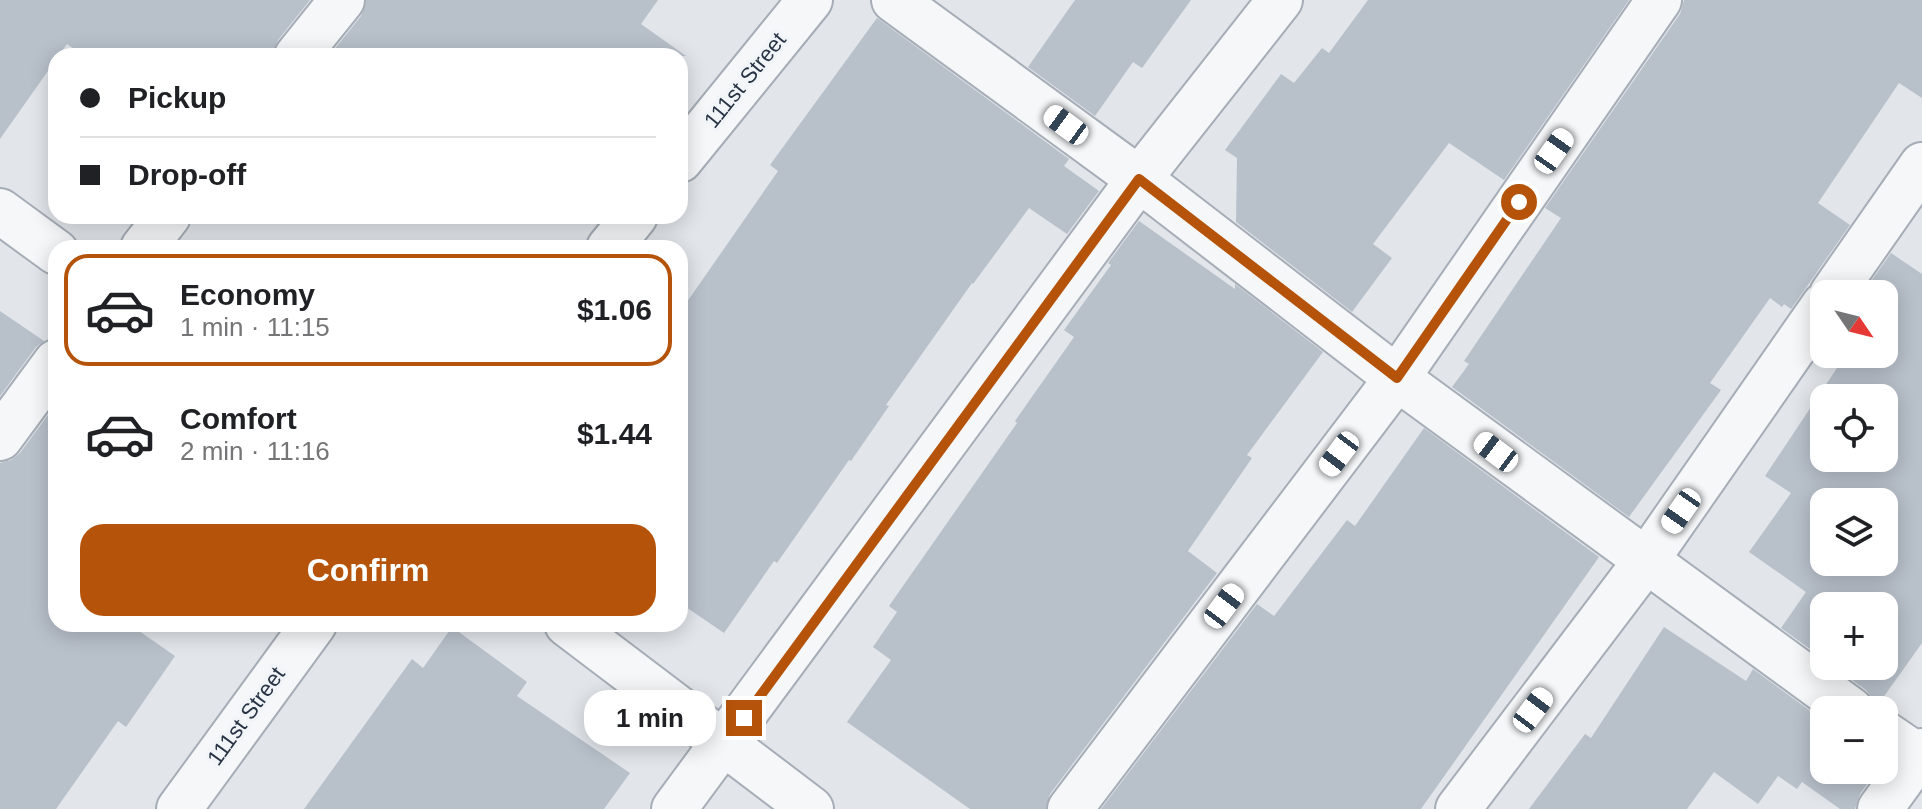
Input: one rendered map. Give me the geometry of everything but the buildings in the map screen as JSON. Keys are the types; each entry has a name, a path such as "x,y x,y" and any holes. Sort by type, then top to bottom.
{"street":[{"path":"303,48 342,0"},
{"name":"111st Street","path":"688,150 810,0"},
{"path":"894,0 1139,179 1397,378 1832,696"},
{"path":"674,809 1139,179 1280,0"},
{"path":"1070,809 1397,378 1659,0"},
{"path":"1842,280 1922,165"},
{"path":"0,211 48,246"},
{"path":"149,240 162,224"},
{"path":"616,240 628,224"},
{"path":"1458,809 1645,562 1810,325"},
{"path":"0,438 48,373"},
{"name":"111st Street","path":"179,809 308,632"},
{"path":"578,632 811,809"},
{"path":"1880,809 1912,750"}],"route":[{"path":"744,718 1139,179 1397,378 1519,202"}]}
